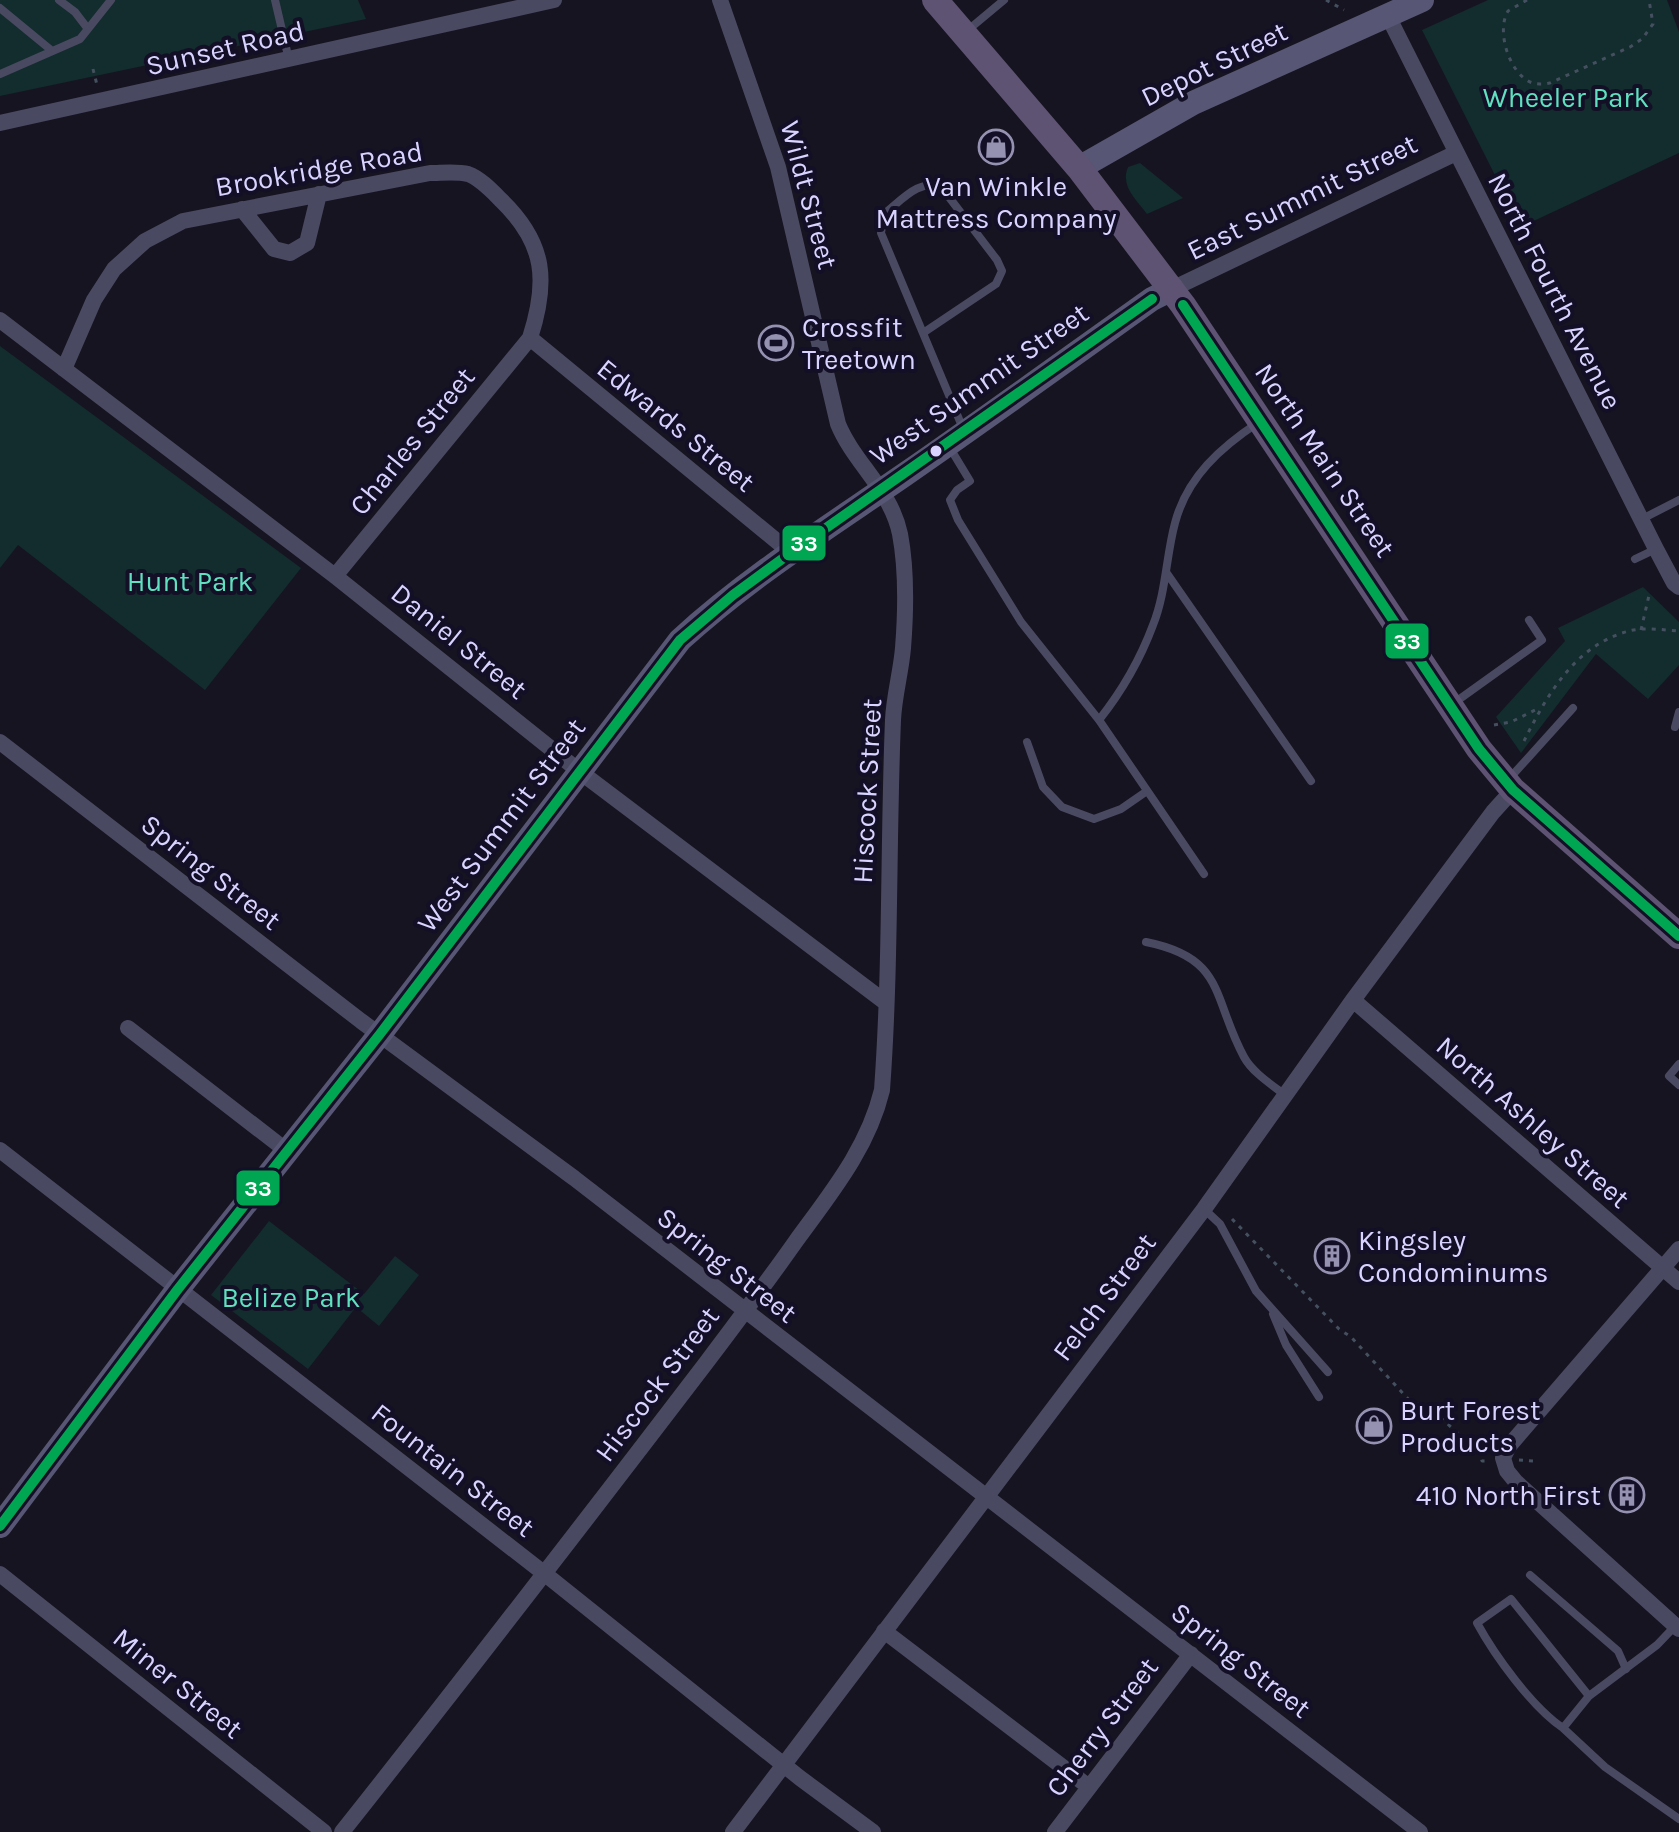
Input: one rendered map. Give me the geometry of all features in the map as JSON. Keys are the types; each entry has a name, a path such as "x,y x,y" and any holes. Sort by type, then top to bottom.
{"main road":[{"name":"North Main Street","path":"935,0 1079,168 1172,289 1479,749 1510,786 1679,936"}],"street":[{"name":"Sunset Road","path":"0,123 554,0"},
{"name":"Wildt Street","path":"720,0 778,167 838,424 850,447 881,490"},
{"name":"Depot Street","path":"1079,168 1193,103 1422,0"},
{"name":"North Fourth Avenue","path":"1388,16 1656,549 1679,587"},
{"name":"East Summit Street","path":"1172,289 1456,153"},
{"name":"Brookridge Road","path":"64,369 94,300 114,269 145,241 183,221 430,173 468,174 519,218 537,253 542,280 540,307 530,338"},
{"path":"242,209 274,249 290,253 307,243 319,194"},
{"name":"West Summit Street","path":"0,1526 178,1289 380,1034 680,640 721,602 790,552 1152,299 1172,289"},
{"name":"Daniel Street","path":"0,320 335,576 579,771 885,1002"},
{"name":"Edwards Street","path":"530,338 790,552"},
{"name":"Charles Street","path":"335,576 530,338"},
{"name":"Hiscock Street","path":"342,1832 545,1574 745,1311 843,1177 865,1142 875,1118 882,1090 893,716 903,649 906,577 894,512 881,490"},
{"name":"Spring Street","path":"0,742 380,1034 574,1178 1420,1832"},
{"name":"Felch Street","path":"733,1832 1204,1209 1510,786"},
{"name":"North Ashley Street","path":"1353,1000 1679,1282"},
{"path":"128,1028 287,1151"},
{"name":"Fountain Street","path":"0,1150 545,1574 783,1765 873,1832"},
{"path":"1678,1626 1516,1482 1505,1467 1511,1459 1509,1446 1679,1249"},
{"name":"Miner Street","path":"0,1574 324,1832"},
{"path":"884,1631 1089,1787"},
{"name":"Cherry Street","path":"1055,1832 1191,1654"}],"lane":[{"path":"59,0 75,12 88,29"},
{"path":"0,74 80,39 111,0"},
{"path":"275,0 289,60"},
{"path":"964,33 1004,0"},
{"path":"0,8 51,50"},
{"path":"923,333 996,284 1002,271 942,188 934,184 922,184 884,214 881,233 923,333 960,460 970,481 957,490 950,500 958,520 1021,622 1099,720 1204,874"},
{"path":"1099,720 1122,692 1154,623 1175,521 1199,472 1218,451 1260,421"},
{"path":"1641,519 1679,500"},
{"path":"1635,559 1656,549"},
{"path":"1166,572 1311,781"},
{"path":"1451,706 1542,640 1529,620"},
{"path":"1510,786 1573,708"},
{"path":"1675,727 1679,712"},
{"path":"1027,742 1043,787 1062,807 1094,819 1121,809 1147,791"},
{"path":"1146,942 1169,947 1195,959 1212,980 1245,1060 1285,1095"},
{"path":"1679,1064 1669,1076 1679,1085"},
{"path":"1204,1209 1220,1224 1256,1291 1328,1372"},
{"path":"1270,1306 1286,1345 1319,1397"},
{"path":"1530,1575 1618,1651 1626,1669"},
{"path":"1589,1696 1511,1599 1477,1623 1485,1639 1539,1708 1605,1767 1679,1819"},
{"path":"1563,1728 1589,1696 1678,1626"}],"path":[{"path":"1326,0 1344,10"},
{"path":"1527,0 1508,11 1502,31 1508,51 1521,75 1538,84 1550,83 1642,39 1653,24 1649,0"},
{"path":"1641,630 1650,591"},
{"path":"1524,742 1556,684 1577,659 1600,642 1632,630 1679,631"},
{"path":"1494,725 1511,722 1542,707"},
{"path":"1227,1214 1339,1329 1351,1337 1410,1401 1431,1409 1480,1453 1482,1461"},
{"path":"1511,1459 1533,1461"}],"green space":[{"path":"0,0 358,0 366,19 0,96"},
{"name":"Wheeler Park","path":"1488,0 1667,0 1679,32 1679,153 1521,227 1422,30"},
{"path":"1140,163 1183,198 1147,214 1130,192 1126,180 1128,167"},
{"name":"Hunt Park","path":"0,346 301,568 205,690 18,545 0,568"},
{"path":"1643,587 1679,622 1679,665 1648,699 1596,654 1521,753 1496,717 1565,641 1558,628"},
{"name":"Belize Park","path":"269,1221 364,1294 395,1256 419,1275 379,1326 356,1307 308,1369 211,1295"}],"transit line":[{"name":"33","path":"0,1526 178,1289 380,1034 680,640 733,595 789,554 1152,299"},
{"name":"33","path":"1183,305 1479,749 1513,790 1679,936"}],"place":[{"name":"Van Winkle Mattress Company","path":"996,147"},
{"name":"Crossfit Treetown","path":"776,343"},
{"name":"Kingsley Condominums","path":"1332,1256"},
{"name":"Burt Forest Products","path":"1374,1426"},
{"name":"410 North First","path":"1627,1495"}]}
